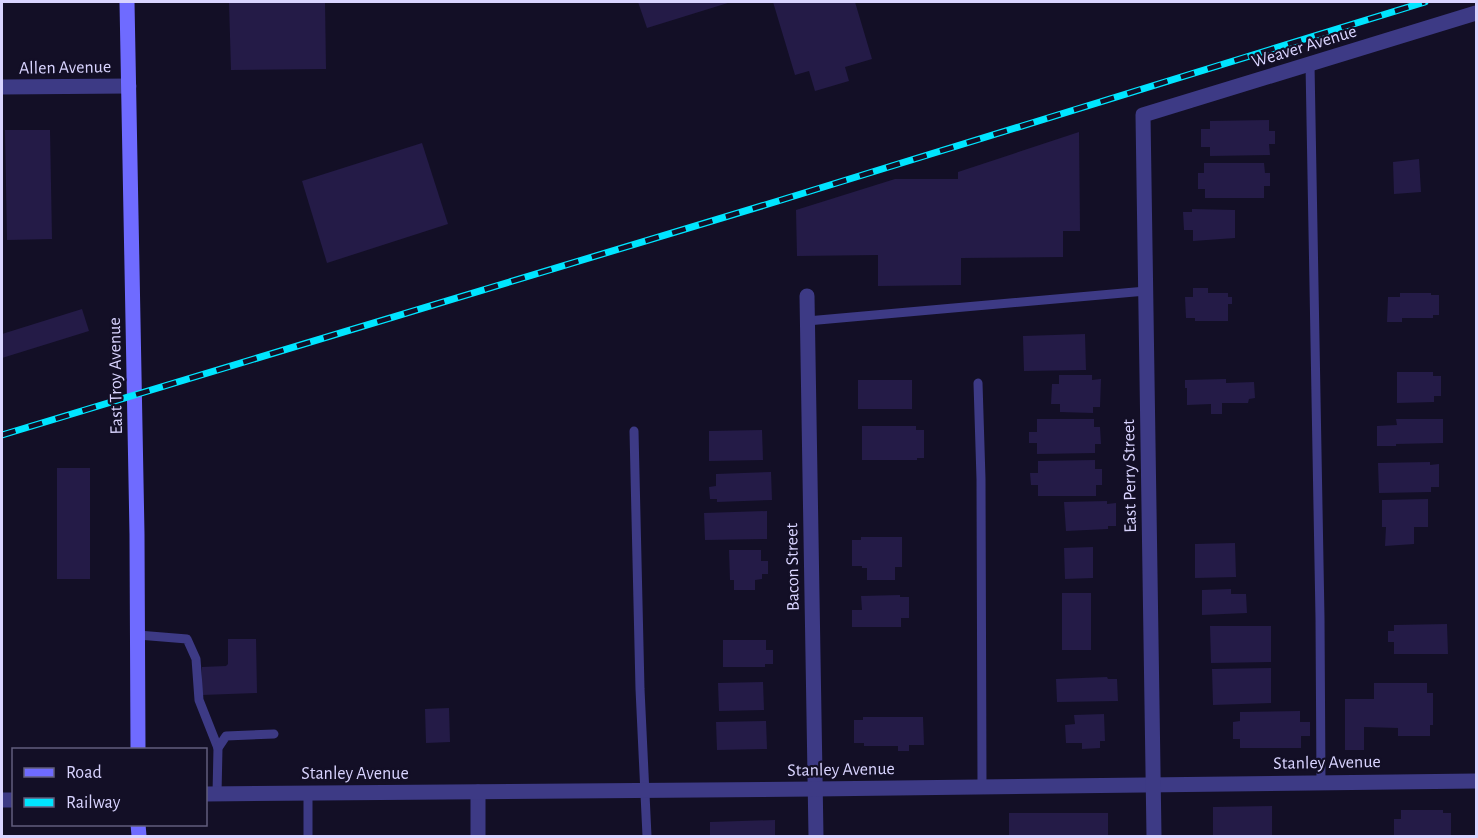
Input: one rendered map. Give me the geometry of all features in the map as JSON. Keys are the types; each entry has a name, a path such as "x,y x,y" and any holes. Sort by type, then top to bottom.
{"main road":[{"name":"East Troy Avenue","path":"127,2 138,748"}],"street":[{"name":"Weaver Avenue","path":"1143,115 1476,13"},
{"name":"Allen Avenue","path":"2,87 129,86"},
{"name":"East Perry Street","path":"1143,115 1155,837"},
{"name":"Bacon Street","path":"807,296 816,837"},
{"name":"Stanley Avenue","path":"211,794 1476,781"},
{"path":"478,792 478,837"}],"lane":[{"path":"1310,64 1321,782"},
{"path":"807,321 1146,291"},
{"path":"978,383 981,491 982,787"},
{"path":"634,431 647,837"},
{"path":"138,635 187,639 196,658 199,700 218,748"},
{"path":"211,794 218,748 226,736 274,734"},
{"path":"308,793 308,837"}],"building":[{"path":"229,2 325,2 326,69 231,70"},
{"path":"638,2 731,2 647,28"},
{"path":"773,2 855,2 872,59 845,67 849,81 815,91 809,71 795,75"},
{"path":"1269,120 1269,131 1275,131 1275,144 1269,144 1270,155 1210,156 1210,147 1201,147 1201,129 1210,129 1210,121"},
{"path":"5,130 50,130 52,239 7,240"},
{"path":"1079,132 1080,231 1063,231 1063,257 961,258 961,285 878,286 878,255 797,256 796,210 895,179 958,179 958,172"},
{"path":"422,143 448,224 327,263 302,181"},
{"path":"1419,159 1421,192 1394,194 1393,162"},
{"path":"1204,163 1264,163 1265,173 1270,173 1270,186 1264,186 1264,198 1205,198 1205,189 1198,189 1198,173 1204,173"},
{"path":"1192,209 1235,210 1235,238 1193,241 1193,230 1184,230 1183,212 1192,212"},
{"path":"1193,288 1208,288 1208,293 1228,293 1228,297 1232,297 1232,304 1228,304 1228,321 1195,321 1195,318 1186,318 1185,297 1193,297"},
{"path":"1400,293 1439,295 1439,315 1433,315 1433,318 1402,318 1402,322 1387,322 1388,297 1400,297"},
{"path":"82,309 89,331 2,358 2,334"},
{"path":"1085,334 1086,370 1024,371 1023,336"},
{"path":"1397,372 1433,372 1433,376 1441,376 1441,396 1434,396 1434,402 1397,403"},
{"path":"1059,375 1092,375 1092,380 1101,379 1100,407 1093,407 1093,413 1060,412 1060,404 1051,404 1052,384 1059,384"},
{"path":"1226,379 1226,383 1254,382 1255,398 1249,399 1248,403 1222,403 1222,414 1211,414 1211,404 1187,405 1185,380"},
{"path":"858,380 912,380 912,409 858,409"},
{"path":"1037,419 1094,419 1094,427 1100,427 1101,444 1095,444 1095,453 1037,454 1037,443 1029,443 1029,432 1037,432"},
{"path":"1396,419 1443,419 1443,443 1377,446 1377,426 1397,425"},
{"path":"862,426 916,426 916,430 924,430 924,458 862,460"},
{"path":"762,430 763,460 709,461 709,431"},
{"path":"1095,460 1095,469 1102,469 1102,485 1096,485 1096,496 1038,496 1038,485 1031,485 1030,473 1038,473 1038,461"},
{"path":"1430,462 1430,465 1439,464 1439,487 1431,487 1431,492 1379,493 1378,463"},
{"path":"57,468 90,468 90,579 57,579"},
{"path":"771,472 772,500 717,502 717,499 710,499 709,487 716,486 716,474"},
{"path":"1428,499 1428,527 1414,527 1414,544 1385,546 1386,527 1382,527 1382,500"},
{"path":"1107,501 1107,504 1116,503 1116,526 1108,526 1108,529 1066,531 1064,502"},
{"path":"767,511 767,539 705,540 704,513"},
{"path":"861,537 902,537 902,567 895,567 895,580 867,580 867,568 852,566 852,540 861,540"},
{"path":"1235,543 1236,577 1195,578 1195,544"},
{"path":"1093,547 1093,578 1065,579 1064,548"},
{"path":"729,550 761,550 761,561 768,561 768,574 762,574 762,579 755,580 755,590 734,590 734,580 730,580"},
{"path":"1231,589 1231,594 1246,594 1247,613 1202,615 1202,590"},
{"path":"1062,593 1091,593 1091,650 1062,650"},
{"path":"900,595 900,597 909,597 909,618 901,618 901,627 852,627 852,610 862,610 861,596"},
{"path":"1447,624 1448,654 1394,654 1394,642 1388,642 1388,631 1394,631 1394,625"},
{"path":"1210,626 1271,626 1271,662 1211,663"},
{"path":"228,639 256,639 257,693 202,695 202,667 228,664"},
{"path":"723,640 766,640 766,650 773,650 773,664 765,664 765,667 723,667"},
{"path":"1271,668 1271,703 1213,705 1212,669"},
{"path":"1107,677 1117,679 1118,701 1057,702 1056,679"},
{"path":"763,682 764,710 719,711 718,683"},
{"path":"1374,683 1427,683 1427,693 1433,693 1433,725 1430,725 1430,736 1398,736 1398,728 1364,727 1364,750 1345,750 1345,699 1374,699"},
{"path":"449,708 450,742 426,743 425,709"},
{"path":"1300,711 1300,722 1310,722 1310,736 1301,736 1301,748 1240,748 1240,739 1233,739 1233,722 1240,721 1240,712"},
{"path":"1104,714 1105,741 1100,741 1100,748 1082,749 1082,743 1066,743 1065,725 1075,724 1074,715"},
{"path":"863,717 923,717 924,745 909,745 909,751 898,751 898,746 864,746 864,743 854,743 854,720 863,720"},
{"path":"766,721 767,749 717,750 716,722"},
{"path":"1272,806 1272,836 1213,836 1213,807"},
{"path":"1401,810 1443,810 1443,813 1451,813 1451,836 1394,836 1394,819 1401,819"},
{"path":"1009,813 1108,813 1108,836 1009,836"},
{"path":"775,820 775,836 710,836 710,822"}],"railway":[{"path":"2,435 778,201 1425,2"}]}
